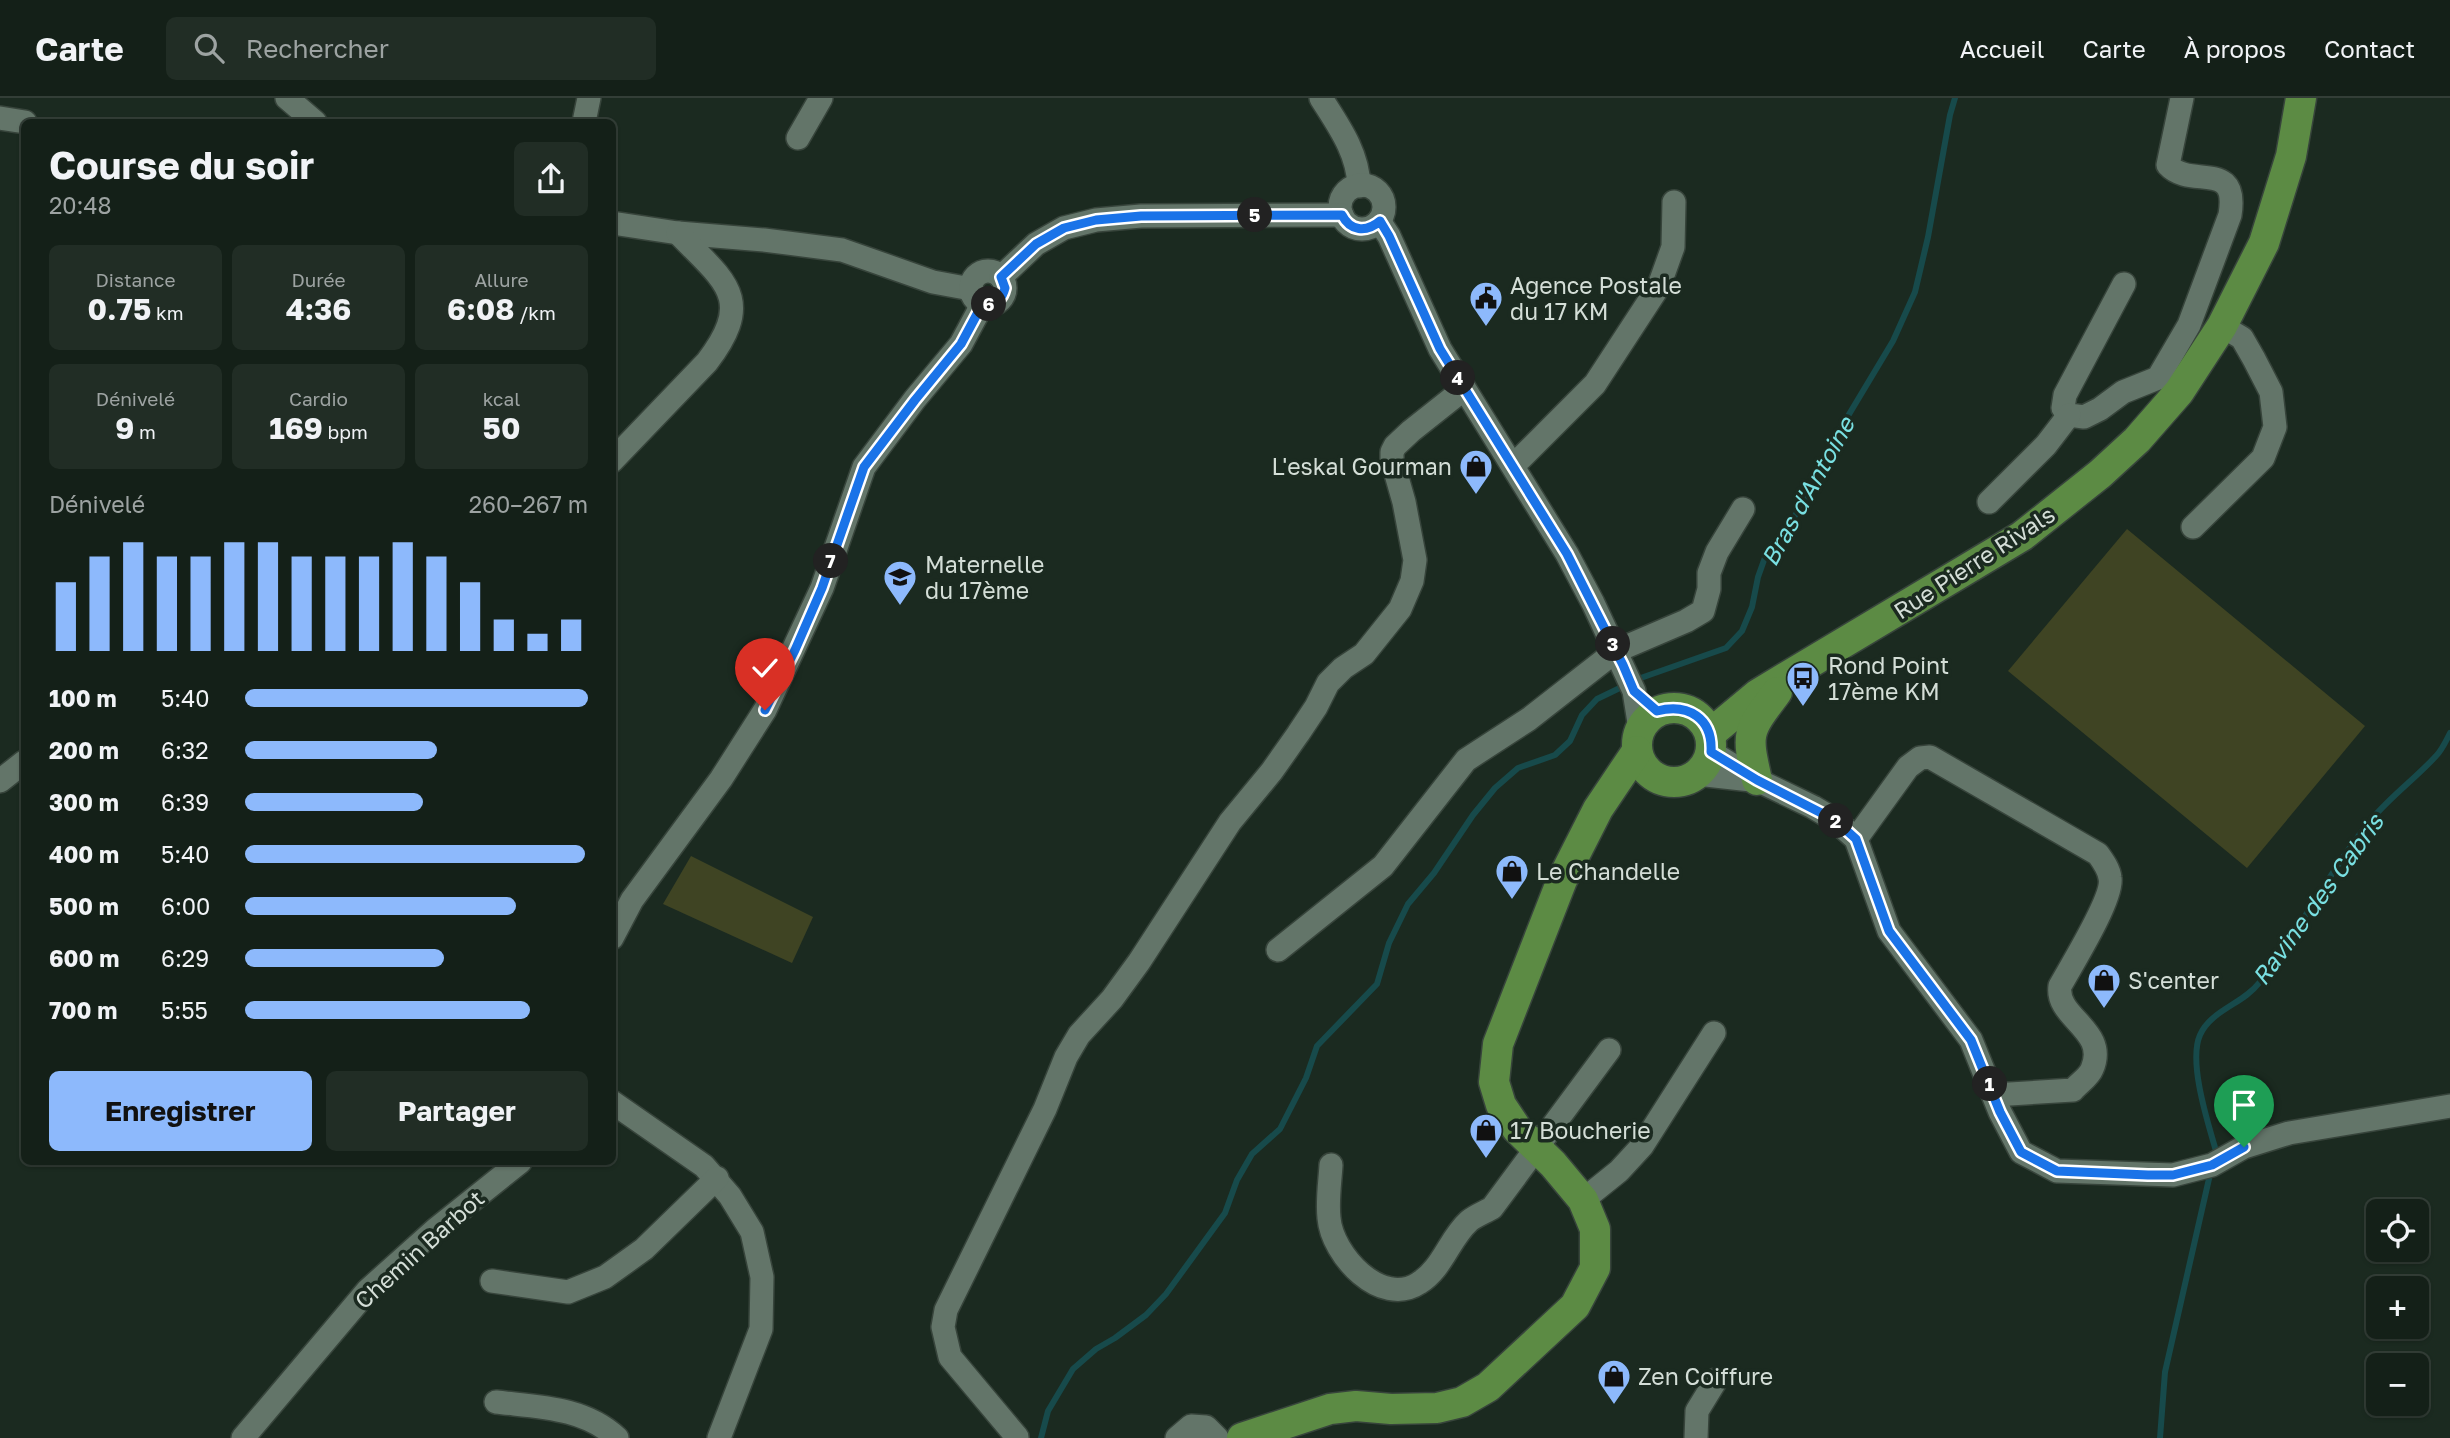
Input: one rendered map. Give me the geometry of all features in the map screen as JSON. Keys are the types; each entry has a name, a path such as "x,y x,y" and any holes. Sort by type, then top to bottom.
{"main road":[{"name":"Rue Pierre Rivals","path":"1703,743 1758,694 2022,536 2137,440 2169,385 2222,326 2264,243 2291,156 2301,98"},
{"path":"1757,780 1749,739 1754,724 1790,675"},
{"path":"1242,1438 1330,1409 1356,1406 1391,1409 1437,1408 1462,1402 1488,1387 1574,1306 1595,1268 1595,1229 1583,1200 1553,1164 1517,1129 1501,1105 1494,1082 1498,1044 1562,880 1598,809 1645,730 1670,708 1682,709 1703,743 1677,782 1657,778 1630,788 1598,809"},
{"path":"1645,730 1641,762 1657,778"}],"street":[{"path":"287,98 312,119"},
{"path":"585,119 589,98"},
{"path":"798,138 821,98"},
{"path":"1321,98 1344,134 1358,169 1359,186"},
{"name":"Rue Pierre Rivals","path":"2169,385 2230,215 2233,197 2229,187 2216,179 2175,172 2168,165 2182,98"},
{"path":"0,118 21,121"},
{"path":"1359,186 1374,189 1383,200 1383,215 1374,226 1359,229 1346,223 1340,211 1342,197 1347,191 1359,186"},
{"path":"1512,464 1595,384 1659,286 1673,247 1674,202"},
{"path":"616,224 678,233 842,250 977,296 991,304 1000,298 1005,288 1001,277 1036,244 1064,228 1096,220 1141,216 1342,215"},
{"path":"1380,221 1440,349 1567,554 1620,658 1634,691 1645,730"},
{"path":"616,457 707,362 729,325 732,313 730,297 722,279 678,233"},
{"path":"2124,284 2065,395 2063,408 2069,415 2084,416 2100,409 2123,392 2169,385"},
{"path":"616,930 632,900 721,779 765,710 822,588 864,467 961,344 977,296"},
{"path":"2193,527 2263,458 2275,427 2271,392 2254,359 2242,338 2222,326"},
{"path":"1019,1438 950,1357 943,1327 946,1310 1039,1121 1066,1056 1079,1035 1112,999 1139,962 1230,822 1298,734 1328,683 1343,668 1364,654 1400,609 1412,581 1415,560 1392,452 1411,431 1464,389"},
{"name":"Rue Pierre Rivals","path":"1989,502 2046,445 2069,415"},
{"path":"1278,950 1383,866 1466,760 1620,658 1703,611 1709,589 1709,573 1717,552 1743,509"},
{"path":"1703,743 1757,780 1824,813 1856,839 1889,931 1971,1040 2000,1112 2021,1152 2057,1171 2173,1175 2212,1165 2244,1147 2289,1133 2450,1107"},
{"path":"1856,839 1908,767 1920,758 1930,757 2098,854 2106,867 2111,880 2106,900 2058,994 2062,1003 2090,1035 2096,1054 2091,1071 2073,1090 1994,1095"},
{"path":"0,781 21,764"},
{"path":"1583,1200 1619,1171 1642,1146 1714,1033"},
{"path":"1331,1165 1329,1220 1336,1244 1369,1280 1383,1287 1403,1291 1418,1284 1433,1272 1469,1221 1492,1208 1609,1050"},
{"path":"616,1105 717,1178 752,1232 762,1277 761,1329 719,1438"},
{"name":"Chemin Barbot","path":"243,1438 368,1290 435,1230 516,1165"},
{"path":"492,1281 568,1292 605,1277 644,1249 717,1178"},
{"path":"1696,1438 1697,1411 1701,1400 1716,1380"},
{"path":"496,1402 562,1410 583,1416 604,1426 617,1438"},
{"path":"1177,1438 1191,1426 1206,1427 1217,1438"}],"green space":[{"path":"2127,529 2365,726 2247,868 2008,671"},
{"path":"691,856 813,917 792,963 663,904"}],"waterway":[{"name":"Bras d'Antoine","path":"1635,680 1726,648 1742,631 1752,607 1758,577 1768,549 1786,530 1803,503 1833,441 1893,341 1915,292 1955,98"},
{"name":"Bras d'Antoine","path":"1041,1438 1048,1411 1073,1369 1096,1349 1146,1315 1166,1294 1225,1213 1237,1180 1252,1154 1280,1129 1306,1078 1317,1046 1377,984 1389,943 1408,904 1434,873 1473,815 1495,788 1518,768 1555,755 1570,741 1582,715 1597,699 1626,685"},
{"name":"Ravine des Cabris","path":"2214,1156 2216,1151 2204,1109 2196,1061 2200,1035 2205,1026 2259,983 2356,840 2379,811 2438,754 2450,733"},
{"name":"Ravine des Cabris","path":"2160,1438 2165,1372 2211,1170"}],"place":[{"name":"Agence Postale du 17 KM","path":"1486,328"},
{"name":"L'eskal Gourman","path":"1476,496"},
{"name":"Maternelle du 17ème","path":"900,607"},
{"name":"Rond Point 17ème KM","path":"1803,708"},
{"name":"Le Chandelle","path":"1512,901"},
{"name":"S'center","path":"2104,1010"},
{"name":"17 Boucherie","path":"1486,1160"},
{"name":"Zen Coiffure","path":"1614,1406"}],"route":[{"path":"765,710 822,588 864,467 961,344 983,303 991,304 1000,298 1005,288 1001,277 1036,244 1064,228 1096,220 1141,216 1342,215 1346,223 1359,229 1367,229 1380,221 1440,349 1567,554 1634,691 1657,711 1670,708 1694,713 1704,722 1710,734 1711,752 1757,780 1835,820 1856,839 1889,931 1971,1040 2000,1112 2021,1152 2057,1171 2173,1175 2212,1165 2244,1147"}]}
